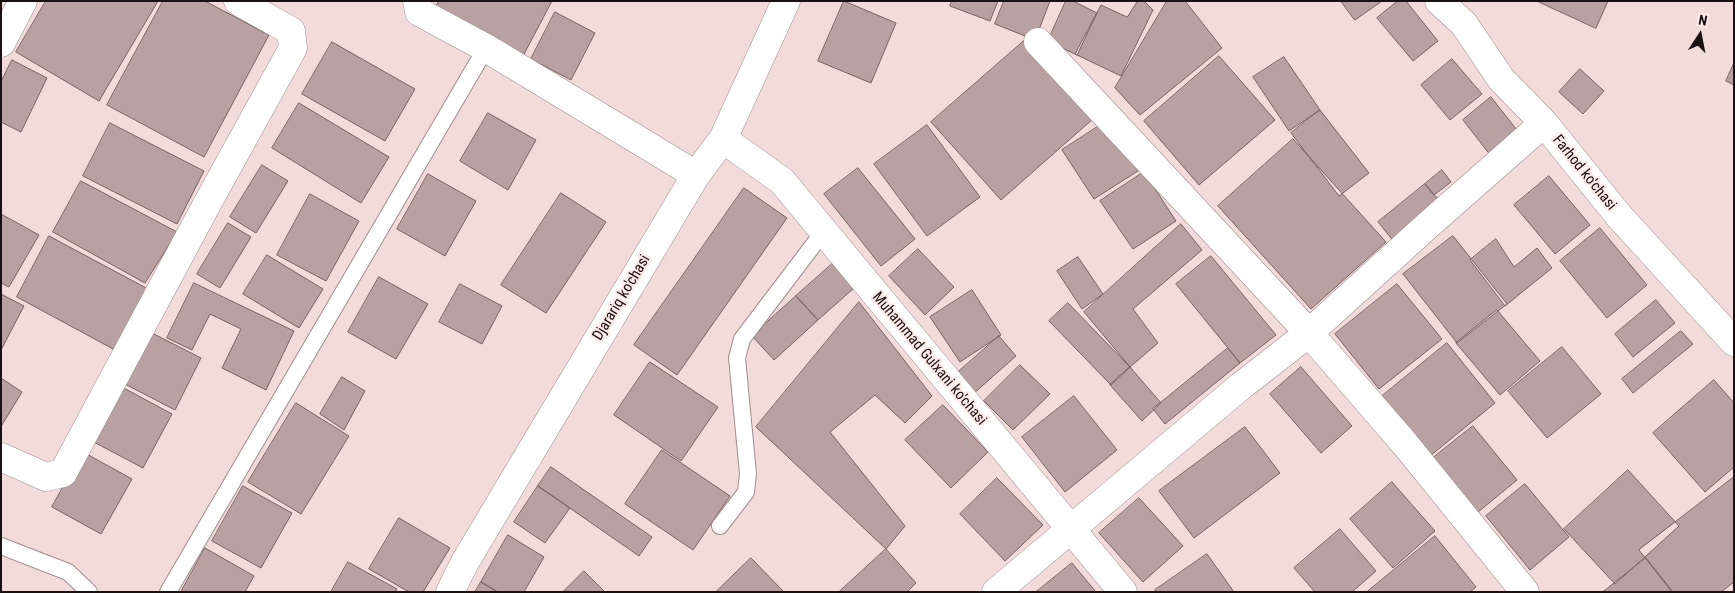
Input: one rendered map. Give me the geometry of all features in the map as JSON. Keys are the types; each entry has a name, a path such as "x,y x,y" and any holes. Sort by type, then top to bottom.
{"street":[{"path":"1,43 23,1"},
{"path":"1,457 46,477 63,473 198,220 293,48 291,31 238,1"},
{"path":"416,1 419,12 486,48 696,175"},
{"name":"Djarariq ko'chasi","path":"450,592 470,553 696,175 723,139 786,1"},
{"name":"Farhod ko'chasi","path":"1440,1 1464,24 1501,79 1544,124 1619,216 1734,342"},
{"path":"1038,42 1309,333 1404,444 1525,592"},
{"path":"996,592 1242,386 1309,333 1428,225 1544,124"},
{"name":"Muhammad Gulxani ko'chasi","path":"723,139 782,181 1124,592"}],"lane":[{"path":"168,592 486,48"},
{"path":"720,526 746,492 748,474 737,358 742,339 824,231"},
{"path":"1,546 68,572 89,592"}],"building":[{"path":"46,1 158,1 99,101 16,52"},
{"path":"163,1 205,1 269,35 204,157 107,105"},
{"path":"439,1 552,1 522,58 433,12"},
{"path":"844,1 896,23 871,83 818,61"},
{"path":"952,1 998,1 990,21 950,6"},
{"path":"1004,1 1050,1 1035,40 995,24"},
{"path":"1066,1 1073,1 1097,13 1077,55 1048,41"},
{"path":"1138,1 1144,1 1153,10 1121,76 1075,54 1101,5 1127,17"},
{"path":"1167,1 1185,1 1222,48 1140,115 1115,88"},
{"path":"1341,1 1382,1 1355,20"},
{"path":"1398,1 1406,1 1438,41 1413,61 1377,18"},
{"path":"1537,1 1608,1 1596,28"},
{"path":"555,12 595,33 571,80 531,59"},
{"path":"1025,40 1094,118 1001,200 931,122"},
{"path":"332,42 415,89 385,141 302,94"},
{"path":"1219,56 1275,120 1199,185 1144,121"},
{"path":"1284,57 1320,110 1289,131 1253,77"},
{"path":"1452,59 1482,94 1450,120 1421,85"},
{"path":"12,60 47,78 21,132 1,122 1,82"},
{"path":"1734,63 1734,85 1726,81"},
{"path":"1580,69 1604,91 1583,114 1559,92"},
{"path":"1491,97 1520,134 1491,156 1463,120"},
{"path":"299,103 389,157 361,203 272,148"},
{"path":"1320,110 1369,173 1339,196 1291,133"},
{"path":"488,113 536,140 508,190 460,161"},
{"path":"1105,122 1138,171 1094,199 1062,150"},
{"path":"110,123 204,171 177,224 83,176"},
{"path":"927,125 980,197 927,236 874,164"},
{"path":"1293,139 1386,242 1311,309 1218,206"},
{"path":"262,165 288,181 256,233 230,217"},
{"path":"858,168 915,239 881,266 824,194"},
{"path":"1442,170 1451,182 1434,195 1425,184"},
{"path":"1144,172 1176,221 1133,249 1100,201"},
{"path":"428,174 476,201 445,256 397,229"},
{"path":"1549,176 1590,225 1555,254 1514,205"},
{"path":"81,181 177,232 145,283 53,232"},
{"path":"1425,184 1443,205 1396,244 1378,222"},
{"path":"744,188 787,218 677,375 634,345"},
{"path":"561,193 606,222 546,313 501,285"},
{"path":"310,194 359,221 326,281 277,255"},
{"path":"1,214 39,235 9,287 1,283"},
{"path":"228,223 251,237 220,288 197,274"},
{"path":"1181,224 1202,250 1133,309 1158,343 1130,367 1084,312"},
{"path":"1600,228 1647,285 1607,318 1560,261"},
{"path":"49,236 148,289 115,350 17,297"},
{"path":"1453,236 1507,304 1457,343 1403,274"},
{"path":"1496,239 1514,267 1537,248 1552,268 1505,306 1470,260"},
{"path":"918,249 954,287 925,315 889,276"},
{"path":"267,255 323,289 299,328 243,294"},
{"path":"1211,256 1276,335 1240,363 1176,284"},
{"path":"1078,257 1103,294 1082,309 1057,271"},
{"path":"832,264 854,288 818,320 796,296"},
{"path":"379,277 428,304 396,359 348,332"},
{"path":"194,283 294,331 266,390 222,368 241,329 210,314 192,350 167,338"},
{"path":"460,284 502,306 482,344 439,322"},
{"path":"1397,284 1442,339 1379,389 1335,334"},
{"path":"972,290 1001,335 960,362 930,317"},
{"path":"1,294 24,306 1,350"},
{"path":"796,296 818,320 774,360 752,336"},
{"path":"1656,300 1675,323 1633,357 1615,334"},
{"path":"859,302 932,396 905,423 875,395 830,432 905,526 886,549 756,427"},
{"path":"1068,303 1130,367 1111,385 1049,321"},
{"path":"1497,310 1540,361 1500,395 1456,343"},
{"path":"148,331 201,358 175,410 121,382"},
{"path":"1681,331 1693,344 1633,393 1622,379"},
{"path":"999,336 1016,356 973,394 956,374"},
{"path":"1447,343 1495,403 1430,456 1381,397"},
{"path":"1562,347 1601,394 1547,438 1508,391"},
{"path":"1228,348 1240,363 1165,424 1153,409"},
{"path":"650,362 718,407 681,461 614,415"},
{"path":"1020,365 1050,394 1013,430 984,401"},
{"path":"1130,367 1161,403 1142,421 1110,385"},
{"path":"1301,367 1352,426 1321,453 1270,394"},
{"path":"342,377 365,391 344,430 320,414"},
{"path":"1,378 22,392 2,425 1,424"},
{"path":"1714,380 1734,403 1734,467 1705,492 1653,433"},
{"path":"120,386 172,414 143,468 90,440"},
{"path":"1074,396 1117,450 1065,492 1022,437"},
{"path":"296,403 349,436 301,514 248,482"},
{"path":"943,405 988,452 951,488 905,440"},
{"path":"1473,426 1517,480 1478,512 1433,458"},
{"path":"1245,427 1280,473 1194,538 1159,491"},
{"path":"662,450 730,496 693,550 625,504"},
{"path":"83,452 132,479 101,534 52,507"},
{"path":"551,467 652,537 639,556 538,486"},
{"path":"1628,470 1679,526 1615,584 1564,529"},
{"path":"1734,477 1734,582 1721,592 1672,592 1639,550"},
{"path":"997,478 1043,525 1005,561 960,514"},
{"path":"1392,482 1435,531 1393,568 1350,519"},
{"path":"1525,484 1569,537 1530,570 1486,516"},
{"path":"243,486 292,513 261,568 212,541"},
{"path":"538,486 570,508 545,543 514,522"},
{"path":"1139,498 1183,546 1143,582 1099,533"},
{"path":"399,518 450,548 423,592 409,592 369,569"},
{"path":"1340,529 1376,571 1352,592 1315,592 1294,568"},
{"path":"508,535 544,557 524,592 497,592 481,582"},
{"path":"1435,536 1476,587 1470,592 1367,592"},
{"path":"205,548 254,576 245,592 181,592"},
{"path":"886,549 916,583 907,592 839,592"},
{"path":"1207,554 1234,592 1156,592 1155,590"},
{"path":"751,558 784,592 716,592"},
{"path":"1646,558 1673,592 1603,592"},
{"path":"348,562 397,589 395,592 331,592"},
{"path":"1072,563 1096,592 1036,592"},
{"path":"584,571 605,592 563,592"},
{"path":"481,582 498,592 475,592"}]}
